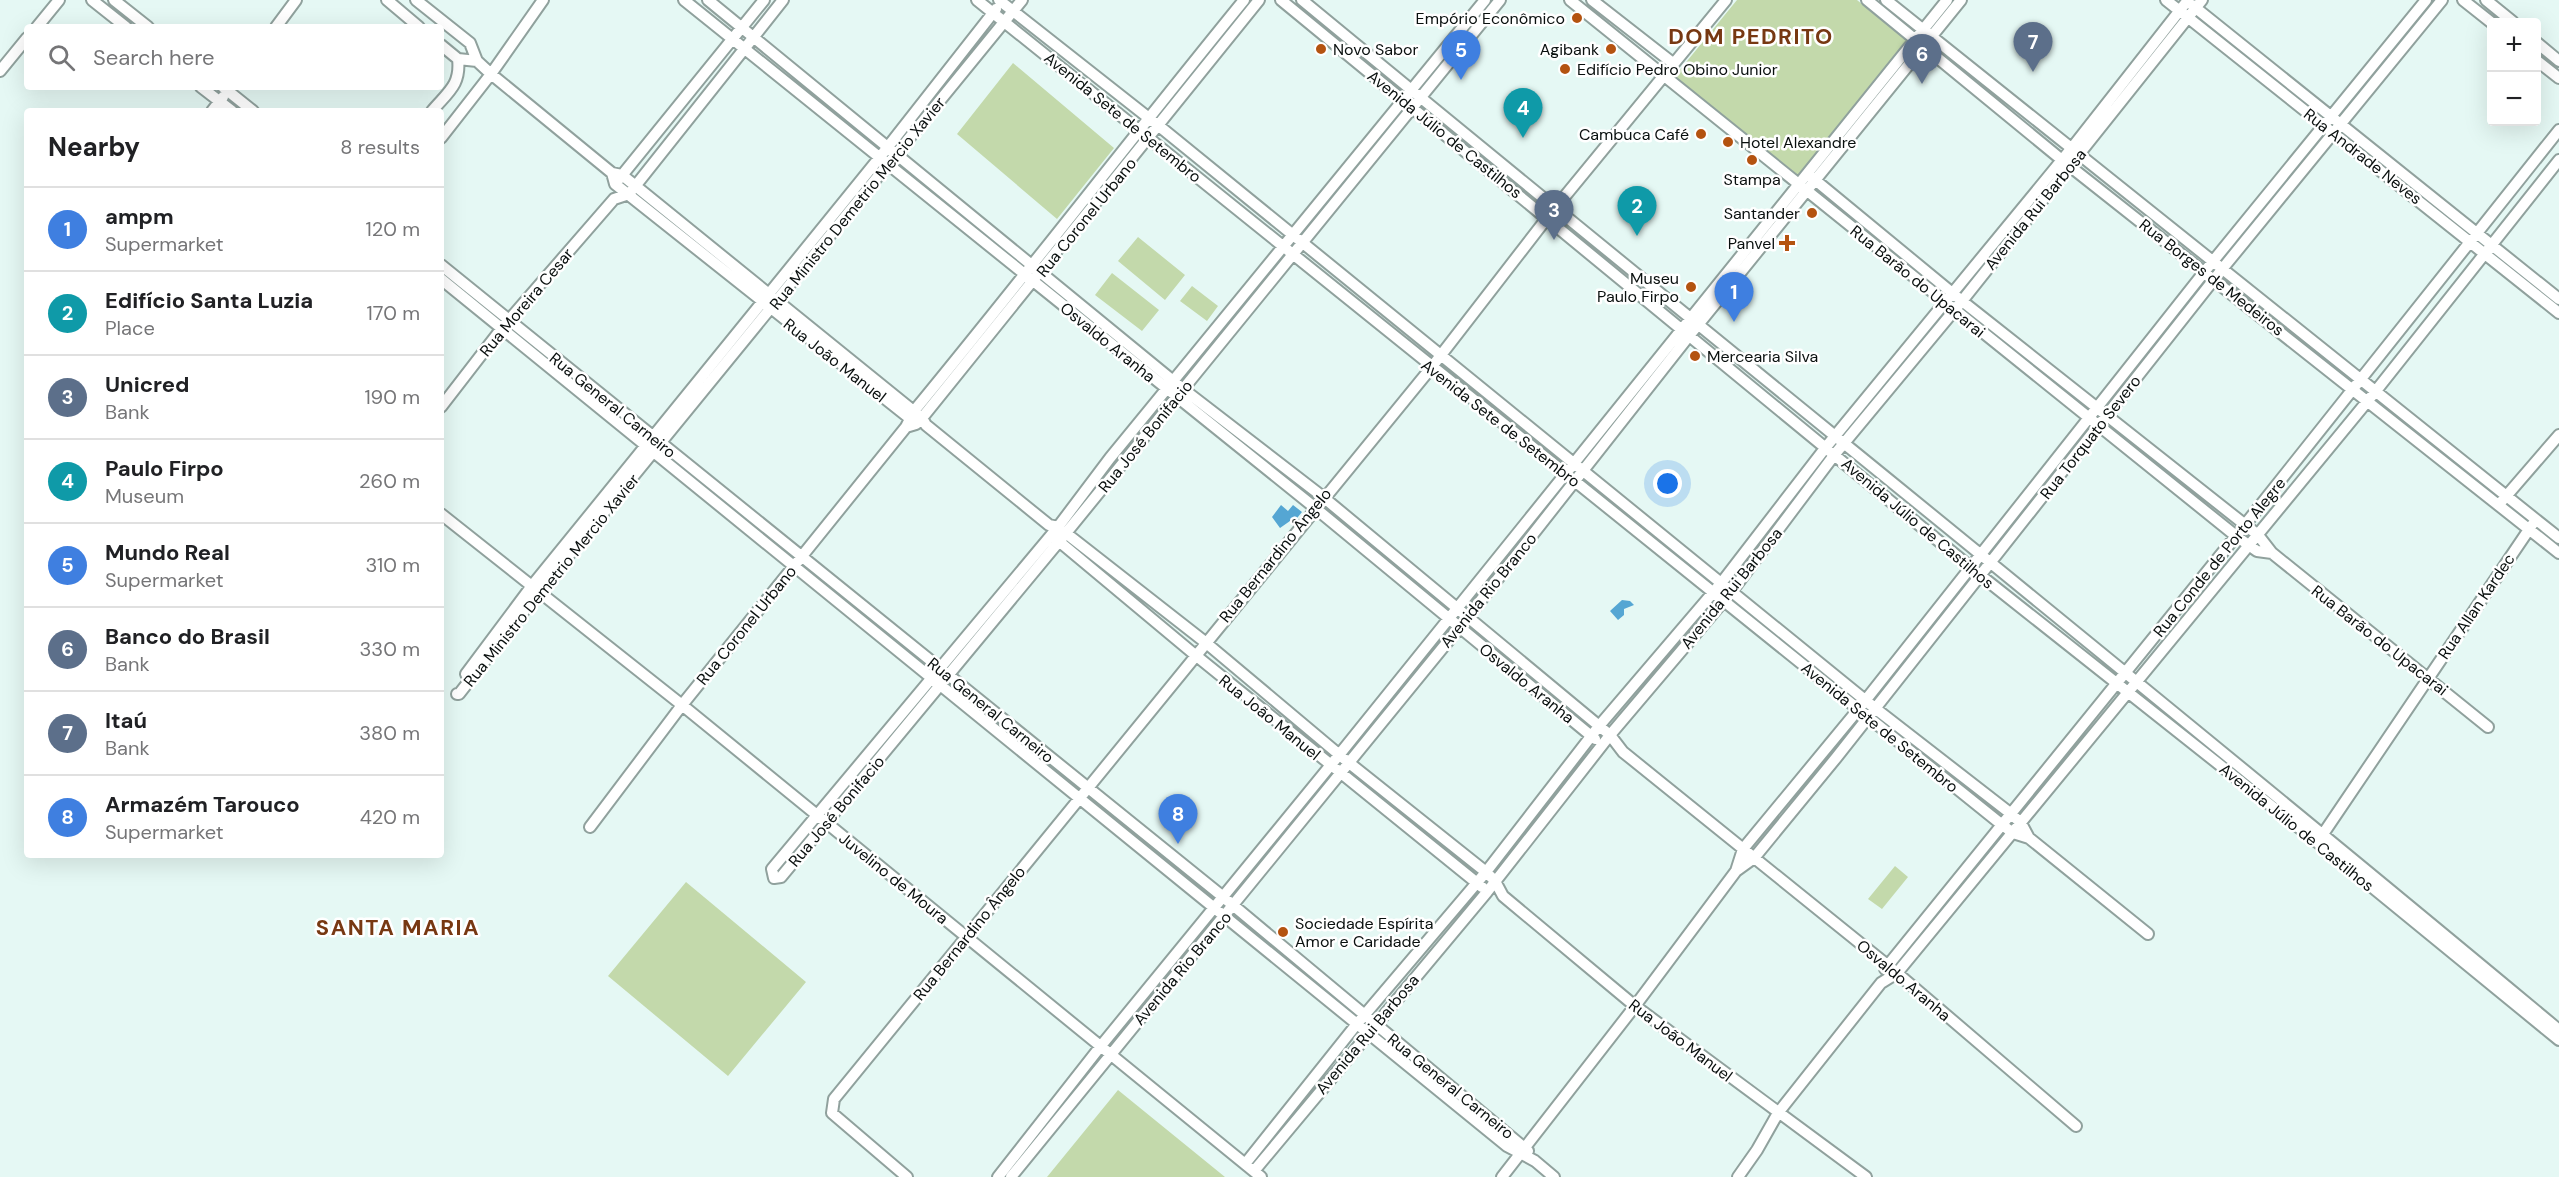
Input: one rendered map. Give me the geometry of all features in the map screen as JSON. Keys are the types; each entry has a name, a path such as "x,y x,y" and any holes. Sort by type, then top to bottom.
{"street":[{"path":"39,24 59,0"},
{"path":"92,0 122,24"},
{"path":"278,24 296,0"},
{"path":"387,0 415,24"},
{"name":"Rua João Manuel","path":"416,0 470,43 477,61 491,74 632,190 774,296 839,356 915,420 1056,532 1135,587 1205,642 1344,759 1486,872 1496,881 1503,896 1635,1006 1866,1177"},
{"path":"444,134 491,74 543,0"},
{"name":"Osvaldo Aranha","path":"684,0 744,46 1029,279 1323,497 1610,735 1618,747 1897,972 2076,1126"},
{"name":"Osvaldo Aranha","path":"708,0 1038,268 1314,507 1602,745"},
{"path":"614,199 616,177 682,102 764,0"},
{"path":"614,199 632,190 744,46 783,0"},
{"name":"Avenida Sete de Setembro","path":"977,0 1289,249 1431,368 1713,592 1857,711 2001,825 2013,833 2029,838 2148,934"},
{"name":"Rua Ministro Demetrio Mercio Xavier","path":"535,590 459,694 454,692 535,590 766,305 889,165 1022,0"},
{"name":"Rua Coronel Urbano","path":"1038,268 1139,128 1244,0"},
{"name":"Rua Coronel Urbano","path":"590,827 682,705 797,561 1038,268 1150,138 1259,0"},
{"name":"Avenida Júlio de Castilhos","path":"1281,0 1831,450 1980,575 2127,691 2220,758 2320,838 2559,1040"},
{"name":"Avenida Júlio de Castilhos","path":"1302,0 1693,323 1991,562 2135,681 2220,758"},
{"name":"Rua José Bonifacio","path":"1447,57 1485,0"},
{"name":"Rua José Bonifacio","path":"1056,532 1120,466 1175,389 1297,239 1447,57 1500,0"},
{"name":"Rua Barão do Upacarai","path":"1570,0 2236,536 2257,550 2271,553"},
{"path":"1592,0 1674,64"},
{"name":"Rua Bernardino Ângelo","path":"907,1177 832,1113 834,1099 1314,507 1431,368 1555,208 1726,0"},
{"name":"Rua Borges de Medeiros","path":"1867,0 2027,132 2285,333 2366,402 2499,505 2559,538"},
{"name":"Rua Borges de Medeiros","path":"1886,0 2507,495 2559,552"},
{"name":"Avenida Rio Branco","path":"1927,33 1947,0"},
{"name":"Avenida Rio Branco","path":"1011,1177 1100,1047 1277,830 1403,695 1459,628 1538,528 1570,478 1574,464 1693,323 1927,33 1961,0"},
{"name":"Rua Andrade Neves","path":"2166,0 2189,5 2337,121 2371,156"},
{"name":"Rua Torquato Severo","path":"2337,121 2385,51 2426,0"},
{"name":"Rua Torquato Severo","path":"1502,1177 1736,872 1754,858 1930,641 2020,525 2095,422 2140,354 2205,271 2246,221 2396,58 2442,0"},
{"path":"2463,0 2487,19"},
{"path":"2486,0 2508,18"},
{"name":"Avenida Sete de Setembro","path":"1002,1 1876,709 2010,813 2021,823 2029,838"},
{"name":"Rua Ministro Demetrio Mercio Xavier","path":"774,296 1002,1"},
{"path":"114,17 118,4 144,24"},
{"name":"Rua Andrade Neves","path":"2189,5 2258,72 2329,130 2371,156 2558,307"},
{"name":"Avenida Rui Barbosa","path":"1254,1171 1496,881 1610,735 1724,601 1831,450 2075,152 2189,5"},
{"path":"1229,18 1239,25"},
{"path":"0,71 24,43"},
{"path":"2541,46 2559,61"},
{"path":"444,47 458,59 477,61"},
{"path":"2385,51 2396,58"},
{"path":"435,108 456,83 459,74 458,59"},
{"path":"1955,73 1965,63"},
{"path":"2258,72 2265,63"},
{"path":"2541,64 2559,78"},
{"path":"205,90 228,108"},
{"path":"214,108 226,90"},
{"path":"229,90 250,108"},
{"path":"682,102 693,112"},
{"path":"2027,132 2036,120"},
{"name":"Rua Torquato Severo","path":"2102,412 2150,361 2255,229 2329,130"},
{"name":"Rua Conde de Porto Alegre","path":"1881,983 1887,964 2296,462 2559,130"},
{"path":"1463,148 1471,138"},
{"name":"Rua Conde de Porto Alegre","path":"1738,1177 1757,1150 1778,1113 1881,983 1897,972 1982,871 2135,681 2250,546 2559,160"},
{"path":"1492,172 1500,162"},
{"path":"2532,164 2546,176"},
{"name":"Rua Barão do Upacarai","path":"1811,177 1957,297 2244,526 2258,534 2271,553 2488,727"},
{"name":"Rua Moreira Cesar","path":"444,403 505,324 614,199"},
{"path":"2246,221 2255,229"},
{"path":"1583,248 1592,238"},
{"name":"Rua João Manuel","path":"696,240 766,305 839,356"},
{"name":"Rua General Carneiro","path":"444,275 559,368 594,389 625,414 703,478 734,510"},
{"path":"1647,301 1654,290"},
{"path":"2248,305 2256,295"},
{"path":"2417,309 2431,321"},
{"path":"2285,333 2292,324"},
{"path":"1987,337 1996,327"},
{"name":"Avenida Rio Branco","path":"1344,759 1394,687 1528,520 1570,478 1584,471 1685,332"},
{"path":"2016,360 2025,350"},
{"path":"2140,354 2150,361"},
{"path":"1726,366 1734,356"},
{"name":"Rua General Carneiro","path":"559,368 586,398 649,450 695,486 734,510 769,538 940,677 976,713 1155,861 1356,1024 1371,1029 1554,1177"},
{"path":"586,398 594,389"},
{"name":"Rua José Bonifacio","path":"821,820 772,869 774,878 781,877 821,820 1056,532 1110,458 1175,389"},
{"path":"1793,420 1801,409"},
{"path":"617,423 625,414"},
{"name":"Rua Torquato Severo","path":"1736,872 1743,849 1866,700 2010,516 2095,422"},
{"path":"2499,505 2559,435"},
{"path":"2441,460 2450,451"},
{"path":"1110,458 1120,466"},
{"path":"2296,462 2308,474"},
{"path":"2164,479 2172,468"},
{"path":"695,486 703,478"},
{"name":"Avenida Rui Barbosa","path":"1254,1171 1300,1095 1356,1024 1477,884 1599,726 1805,485"},
{"name":"Juvelino de Moura","path":"444,516 682,705 1254,1171"},
{"path":"2010,516 2020,525"},
{"path":"1528,520 1538,528"},
{"name":"Rua Allan Kardec","path":"2320,838 2427,676 2532,524"},
{"name":"Rua João Manuel","path":"1056,532 1126,598 1283,727 1487,892 1503,896"},
{"path":"1126,598 1135,587"},
{"path":"2182,602 2193,612"},
{"path":"1685,625 1695,634"},
{"path":"1919,632 1930,641"},
{"name":"Rua General Carneiro","path":"940,677 984,705 1222,896 1364,1016 1371,1029"},
{"path":"1394,687 1403,695"},
{"path":"976,713 984,705"},
{"path":"1283,727 1292,716"},
{"path":"1008,740 1017,731"},
{"path":"1902,746 1911,736"},
{"path":"1602,745 1618,747"},
{"path":"2064,746 2074,757"},
{"path":"1825,750 1836,759"},
{"path":"1046,772 1056,763"},
{"name":"Avenida Rio Branco","path":"998,1177 1110,1055 1224,917 1287,838 1335,769"},
{"path":"1542,800 1552,808"},
{"path":"1393,816 1402,805"},
{"path":"1119,831 1128,820"},
{"path":"1277,830 1287,838"},
{"path":"1155,861 1165,850"},
{"path":"1971,861 1982,871"},
{"path":"1187,887 1197,876"},
{"name":"Avenida Júlio de Castilhos","path":"2419,920 2559,1030"},
{"path":"1419,950 1430,959"},
{"path":"1289,970 1298,960"},
{"path":"1163,969 1173,978"},
{"path":"1300,1095 1310,1103"}],"green space":[{"path":"1737,0 1857,0 1907,41 1798,175 1674,77"},
{"path":"1013,63 1114,148 1057,219 957,134"},
{"path":"1138,237 1185,275 1165,300 1118,261"},
{"path":"1112,273 1159,310 1142,331 1095,295"},
{"path":"1192,286 1218,306 1207,321 1180,301"},
{"path":"1895,866 1908,877 1882,909 1868,899"},
{"path":"686,882 806,982 728,1076 608,976"},
{"path":"1118,1090 1225,1177 1047,1177"}],"water":[{"path":"1281,505 1288,511 1293,505 1302,512 1293,523 1290,521 1280,528 1272,517"},
{"path":"1622,600 1630,601 1634,605 1624,609 1624,615 1618,620 1610,611"}],"place":[{"name":"Empório Econômico","path":"1577,18"},
{"name":"Novo Sabor","path":"1321,49"},
{"name":"Agibank","path":"1611,49"},
{"name":"Edifício Pedro Obino Junior","path":"1565,69"},
{"name":"Itaú","path":"2033,72"},
{"name":"Mundo Real","path":"1461,80"},
{"name":"Banco do Brasil","path":"1922,84"},
{"name":"Cambuca Café","path":"1701,134"},
{"name":"Paulo Firpo","path":"1523,138"},
{"name":"Hotel Alexandre","path":"1728,142"},
{"name":"Stampa","path":"1752,160"},
{"name":"Santander","path":"1812,213"},
{"name":"Edifício Santa Luzia","path":"1637,236"},
{"name":"Unicred","path":"1554,240"},
{"name":"Panvel","path":"1787,243"},
{"name":"Museu Paulo Firpo","path":"1691,287"},
{"name":"ampm","path":"1734,322"},
{"name":"Mercearia Silva","path":"1695,356"},
{"name":"Armazém Tarouco","path":"1178,844"},
{"name":"Sociedade Espírita Amor e Caridade","path":"1283,932"}],"district":[{"name":"DOM PEDRITO","path":"1751,36"},
{"name":"SANTA MARIA","path":"398,927"}]}
